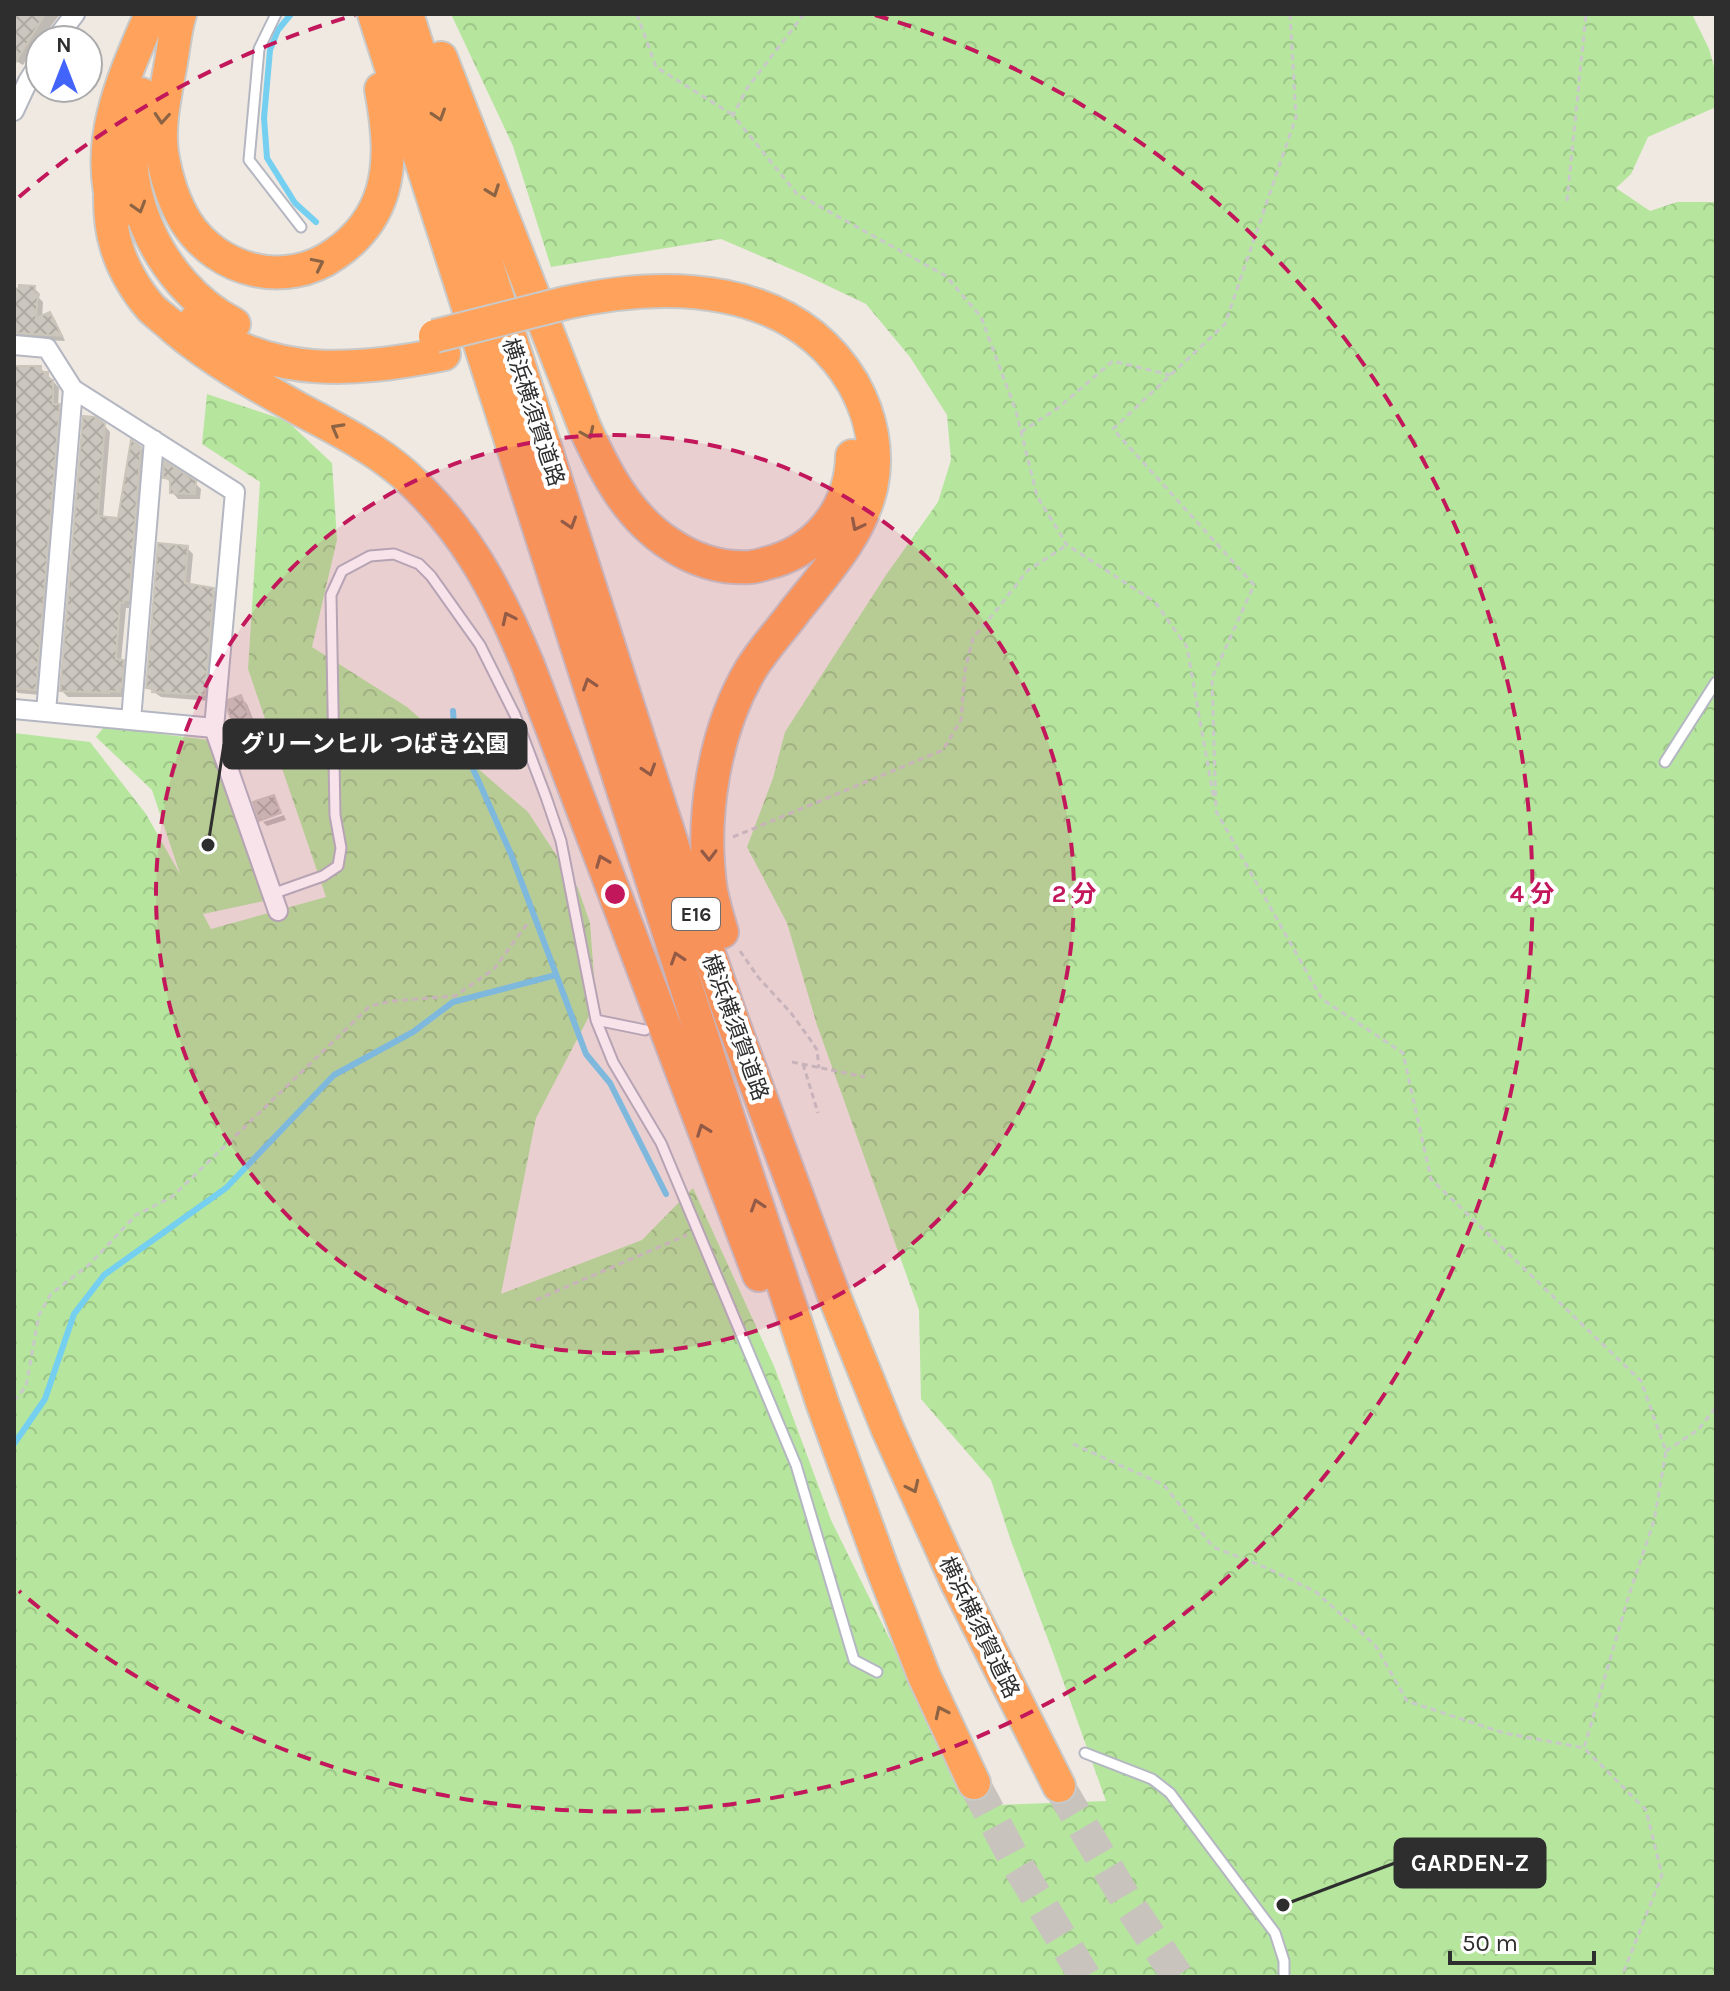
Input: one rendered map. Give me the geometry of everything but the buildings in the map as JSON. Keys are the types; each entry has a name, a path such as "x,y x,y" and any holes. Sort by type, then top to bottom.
{"highway":[{"path":"169,19 162,150 176,202 187,224 213,250 248,269 284,273 303,271 322,264 351,243 374,212 382,192 386,170 387,122 375,54 363,14"},
{"name":"横浜横須賀道路","path":"374,14 822,1402 924,1676 974,1783"},
{"name":"横浜横須賀道路","path":"407,14 683,878 731,1017 833,1293 888,1430 957,1583 1059,1786"},
{"path":"424,14 569,389 597,454 623,498 651,530 669,543 703,561 728,566 755,567 782,558 804,547 828,524 848,489 852,470 852,439 836,393 805,355 753,326 706,313 653,311 599,317 568,313"},
{"path":"169,19 123,79 108,149 111,223 116,246 130,278 151,307 214,360 342,432 392,465 440,510 465,540 484,571 528,665 735,1214 881,1565"},
{"path":"169,19 138,102 133,122 132,157 135,193 144,221 156,249 176,275 213,311 279,341 330,347 439,345"},
{"path":"110,197 129,245 154,285 208,332 280,362 320,367 387,365 439,345 568,313 599,295 665,290 693,291 749,302 777,313 827,348 846,372 861,396 874,447 874,470 865,509 838,555 753,667 738,694 723,733 714,773 709,832 711,892 727,952 888,1430"}],"street":[{"path":"14,111 24,90"},
{"path":"14,345 47,348 73,389 235,492 214,728 275,902"},
{"path":"46,712 73,389"},
{"path":"131,720 154,440"},
{"path":"14,709 214,728"}],"lane":[{"path":"276,14 259,49 249,160 301,227"},
{"path":"275,902 338,866 341,848 335,815 331,595 342,571 370,556 394,554 419,564 431,576 480,645 515,715 561,841 596,1020 613,1062 661,1143 796,1465 854,1660 877,1672"},
{"path":"1665,762 1716,682"},
{"path":"596,1020 645,1030"},
{"path":"1085,1753 1152,1779 1170,1793 1275,1933 1284,1961 1284,1977"}],"path":[{"path":"637,14 656,67 733,115 797,194 946,276 981,317 1016,411 1037,496 1067,545 1155,602 1187,647 1216,811 1322,999 1403,1053 1431,1179 1641,1381 1666,1451 1654,1521 1584,1748"},
{"path":"733,115 748,87 804,14"},
{"path":"1216,811 1212,678 1254,585 1113,429 1225,324 1296,117 1290,14"},
{"path":"1567,201 1586,14"},
{"path":"1021,432 1058,408 1113,361 1170,375"},
{"path":"730,839 943,750 961,720 965,670 973,638 1027,571 1067,545"},
{"path":"14,1401 26,1386 39,1315 51,1294 90,1264 136,1215 172,1197 370,1006 455,996 494,969 527,924"},
{"path":"739,950 812,1042 817,1050 819,1068"},
{"path":"792,1062 865,1077"},
{"path":"803,1064 818,1113"},
{"path":"536,1300 698,1230"},
{"path":"1666,1451 1698,1430 1716,1407"},
{"path":"1073,1444 1164,1485 1213,1547 1316,1592 1375,1645 1407,1701 1504,1733 1584,1748 1646,1810 1662,1875 1624,1971 1625,1977"}],"green space":[{"path":"451,14 1692,14 1709,49 1716,73 1716,107 1648,137 1631,174 1616,188 1650,211 1677,202 1716,202 1716,1977 14,1977 14,733 90,742 146,814 180,874 152,790 96,737 104,727 209,740 264,901 203,914 211,929 326,897 248,669 260,482 202,444 207,394 287,421 332,463 337,540 312,647 407,707 528,812 578,888 590,923 596,1003 536,1118 501,1294 642,1240 693,1188 774,1366 831,1520 972,1806 1106,1801 991,1480 921,1399 919,1310 817,1025 787,923 747,847 773,778 785,732 886,575 938,502 951,460 947,415 910,357 866,304 721,239 551,267 513,146"}],"waterway":[{"path":"291,14 278,30 270,50 264,118 267,158 295,203 316,222"},
{"path":"453,711 454,726 511,854 586,1054 610,1083 666,1194"},
{"path":"14,1444 45,1399 74,1314 104,1275 226,1188 334,1075 413,1032 453,1002 556,975"}],"tunnel":[{"path":"974,1783 1018,1866 1085,1977"},
{"path":"1059,1786 1128,1903 1178,1977"}],"place":[{"name":"グリーンヒル つばき公園","path":"208,845"},
{"name":"GARDEN-Z","path":"1283,1905"}]}
